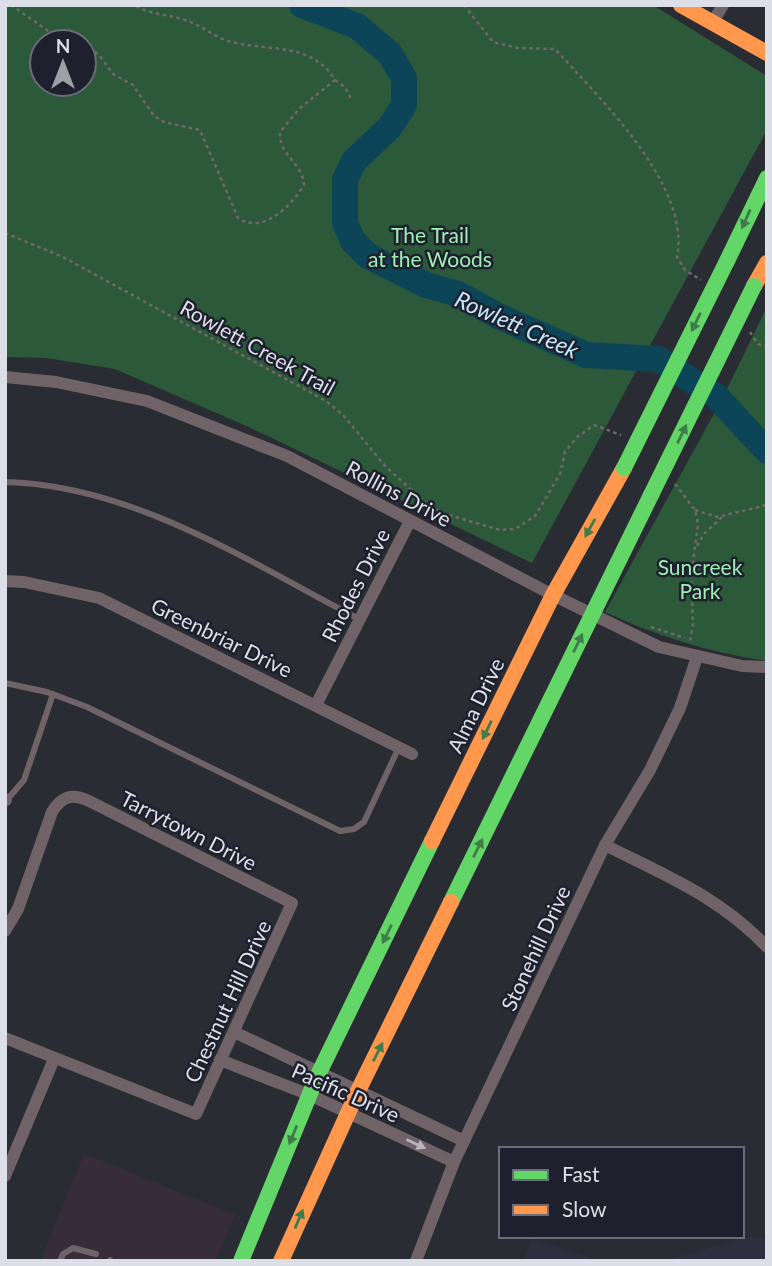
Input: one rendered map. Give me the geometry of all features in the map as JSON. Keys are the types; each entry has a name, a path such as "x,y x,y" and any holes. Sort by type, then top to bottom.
{"main road":[{"path":"681,5 767,53"},
{"name":"Alma Drive","path":"241,1261 319,1072 553,595 624,468 767,178"},
{"path":"281,1261 358,1091 767,263"}],"street":[{"path":"712,23 723,5"},
{"name":"Rollins Drive","path":"5,377 57,382 147,401 287,456 553,595 659,647 742,666 767,667"},
{"name":"Rhodes Drive","path":"316,705 410,521"},
{"name":"Greenbriar Drive","path":"5,581 99,598 412,754"},
{"name":"Stonehill Drive","path":"416,1261 454,1162 605,845 668,733 692,656"},
{"name":"Tarrytown Drive","path":"5,931 18,909 52,812 59,801 67,797 78,796 89,801 292,903"},
{"path":"605,845 717,902 743,922 767,947"},
{"name":"Chestnut Hill Drive","path":"54,1059 196,1114 292,903"},
{"name":"Pacific Drive","path":"234,1032 464,1141"},
{"path":"5,1038 54,1059 5,1176"},
{"name":"Pacific Drive","path":"220,1060 310,1095 454,1162"}],"lane":[{"path":"5,482 43,485 145,511 360,619"},
{"path":"5,682 88,707 340,831 354,829 364,822 399,747"},
{"path":"5,801 24,780 52,694"},
{"path":"60,1261 63,1254 73,1248 96,1254"}],"path":[{"path":"11,5 44,28"},
{"path":"134,5 190,22 228,41 297,52 324,65 351,99"},
{"path":"464,5 493,42 518,48 555,49 598,97 659,174 676,223 680,243 677,257 685,270 705,283"},
{"path":"98,54 113,74 133,85 153,116 164,122 200,130 212,153 234,211 238,218 247,223 260,223 276,216 300,191 303,177 286,156 280,132 294,114 335,80"},
{"name":"Rowlett Creek Trail","path":"5,233 63,257 326,401 343,415 386,467 424,501 442,513 484,527 515,529 527,523 548,497 560,474 565,452 576,438 594,425 620,434 630,443"},
{"path":"746,325 758,344 767,347"},
{"path":"671,481 695,510 698,524 690,639 692,656"},
{"path":"695,510 718,517 767,505"},
{"path":"695,549 704,534 725,515"},
{"path":"639,623 690,639"}],"shaded area":[{"path":"84,1154 235,1215 215,1261 40,1261"},
{"path":"751,1236 767,1239 767,1261 664,1261"},
{"path":"532,1239 598,1261 524,1261"}],"green space":[{"name":"The Trail at the Woods","path":"5,5 653,5 767,76 767,130 532,563 251,428 115,369 46,358 5,357"},
{"name":"Suncreek Park","path":"767,307 767,661 684,642 605,612 721,401"}],"waterway":[{"name":"Rowlett Creek","path":"302,5 357,26 390,54 404,78 404,105 390,127 354,161 345,180 345,223 353,241 368,256 426,285 458,294 498,316 586,355 658,359 716,396 767,451"}],"traffic: fast":[{"path":"727,261 767,178"},
{"path":"624,468 727,261"},
{"path":"651,495 754,286"},
{"path":"451,902 651,495"},
{"path":"241,1261 316,1079 432,841"}],"traffic: slow":[{"path":"681,5 767,53"},
{"path":"754,286 767,263"},
{"path":"432,841 553,595 624,468"},
{"path":"281,1261 358,1091 451,902"}]}
